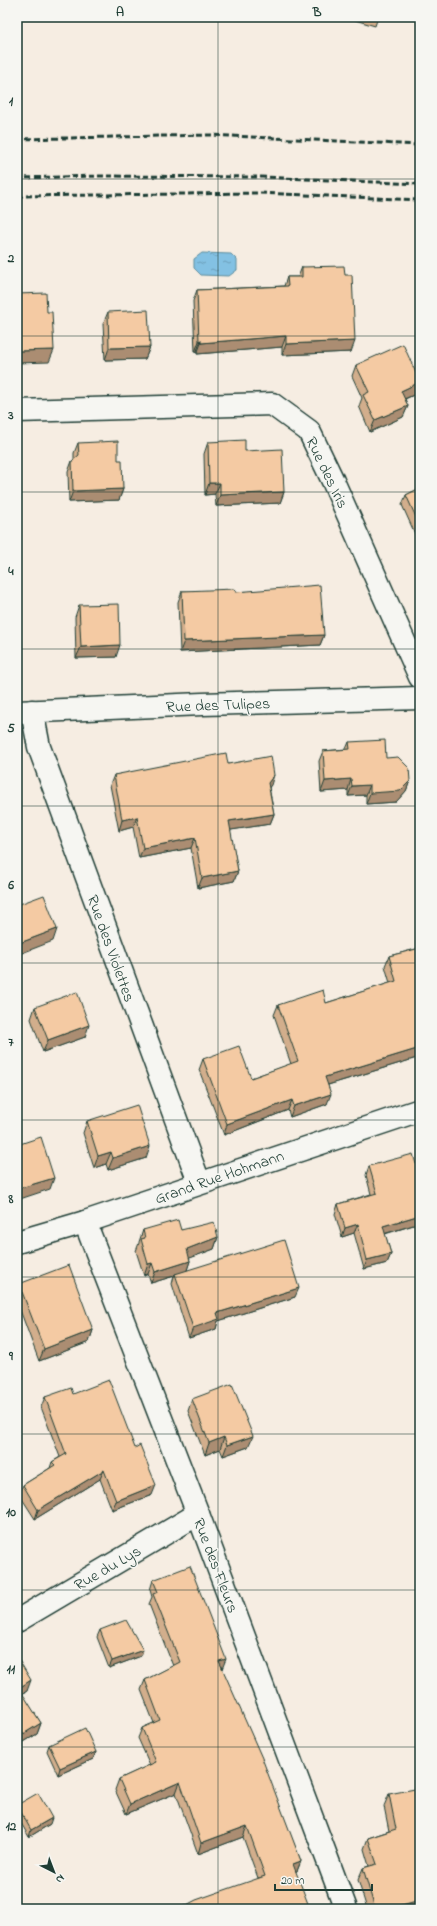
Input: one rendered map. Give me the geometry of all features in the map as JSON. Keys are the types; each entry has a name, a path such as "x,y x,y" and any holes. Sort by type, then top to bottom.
{"street":[{"name":"Rue des Iris","path":"17,411 272,404 309,431 333,481 420,677"},
{"name":"Rue des Tulipes","path":"25,712 202,704 420,698"},
{"name":"Rue des Violettes","path":"25,712 39,746 200,1182"},
{"name":"Grand Rue Hohmann","path":"17,1242 85,1222 200,1182 420,1110"},
{"name":"Rue des Fleurs","path":"85,1222 198,1514 346,1909"},
{"name":"Rue du Lys","path":"17,1621 198,1514"}],"water":[{"path":"202,253 231,254 237,260 237,270 229,276 201,275 194,268 194,259"}],"building":[{"path":"344,266 345,275 352,275 355,341 286,344 286,336 201,343 201,340 199,341 197,290 288,286 287,277 302,277 302,267"},
{"path":"46,293 47,312 52,312 54,350 17,351 17,294"},
{"path":"148,310 150,347 109,348 108,312"},
{"path":"403,344 420,382 401,391 408,406 375,420 363,395 369,392 356,365"},
{"path":"245,440 245,451 282,449 284,492 220,495 220,483 209,483 208,442"},
{"path":"118,441 118,460 122,460 123,489 73,491 72,461 79,455 78,443"},
{"path":"420,488 420,526 406,495"},
{"path":"320,585 324,635 184,641 182,591 235,589 236,592"},
{"path":"119,604 120,645 81,647 79,605"},
{"path":"17,615 19,615 21,652 17,652"},
{"path":"385,740 386,758 398,757 409,768 410,781 400,791 370,793 370,785 352,786 351,779 325,781 323,751 350,749 349,742"},
{"path":"226,753 228,764 271,756 274,775 268,783 274,814 229,821 238,871 202,878 195,838 143,848 137,817 122,820 114,775"},
{"path":"44,895 57,929 17,944 17,905"},
{"path":"420,948 420,1048 325,1077 331,1094 294,1106 292,1100 227,1124 203,1059 239,1046 251,1078 298,1061 278,1005 323,990 326,1003 396,981 389,956"},
{"path":"77,992 89,1025 48,1040 35,1007"},
{"path":"137,1105 150,1146 113,1158 111,1152 98,1156 87,1121"},
{"path":"41,1137 54,1178 17,1189 17,1145"},
{"path":"413,1154 416,1164 420,1163 420,1215 383,1226 391,1254 367,1260 358,1224 345,1228 338,1204 377,1193 369,1166"},
{"path":"178,1220 181,1230 214,1222 218,1237 187,1249 190,1261 155,1272 152,1263 148,1264 141,1239 145,1238 143,1230"},
{"path":"284,1240 299,1288 217,1313 219,1319 193,1328 175,1274"},
{"path":"69,1265 93,1330 44,1349 19,1284"},
{"path":"109,1380 135,1448 140,1445 156,1485 116,1501 104,1470 38,1510 23,1485 55,1465 52,1462 66,1454 45,1397 71,1388 73,1394"},
{"path":"232,1384 253,1436 227,1445 224,1437 209,1443 192,1399"},
{"path":"190,1566 226,1659 219,1661 262,1758 301,1861 293,1864 310,1909 179,1909 196,1900 265,1876 247,1826 201,1843 180,1782 130,1804 119,1779 156,1762 142,1728 160,1720 145,1680 180,1662 153,1594 158,1592 153,1580"},
{"path":"126,1620 143,1650 112,1661 100,1630"},
{"path":"17,1657 31,1680 19,1688 41,1723 20,1736 17,1731"},
{"path":"85,1728 96,1752 60,1768 49,1745"},
{"path":"420,1788 420,1900 387,1909 375,1909 363,1868 377,1864 368,1838 396,1829 389,1794"},
{"path":"38,1793 52,1818 31,1830 17,1805"}],"railway":[{"path":"17,139 210,135 420,145"},
{"path":"17,178 101,176 261,177 420,184"},
{"path":"17,196 260,193 420,200"}]}
